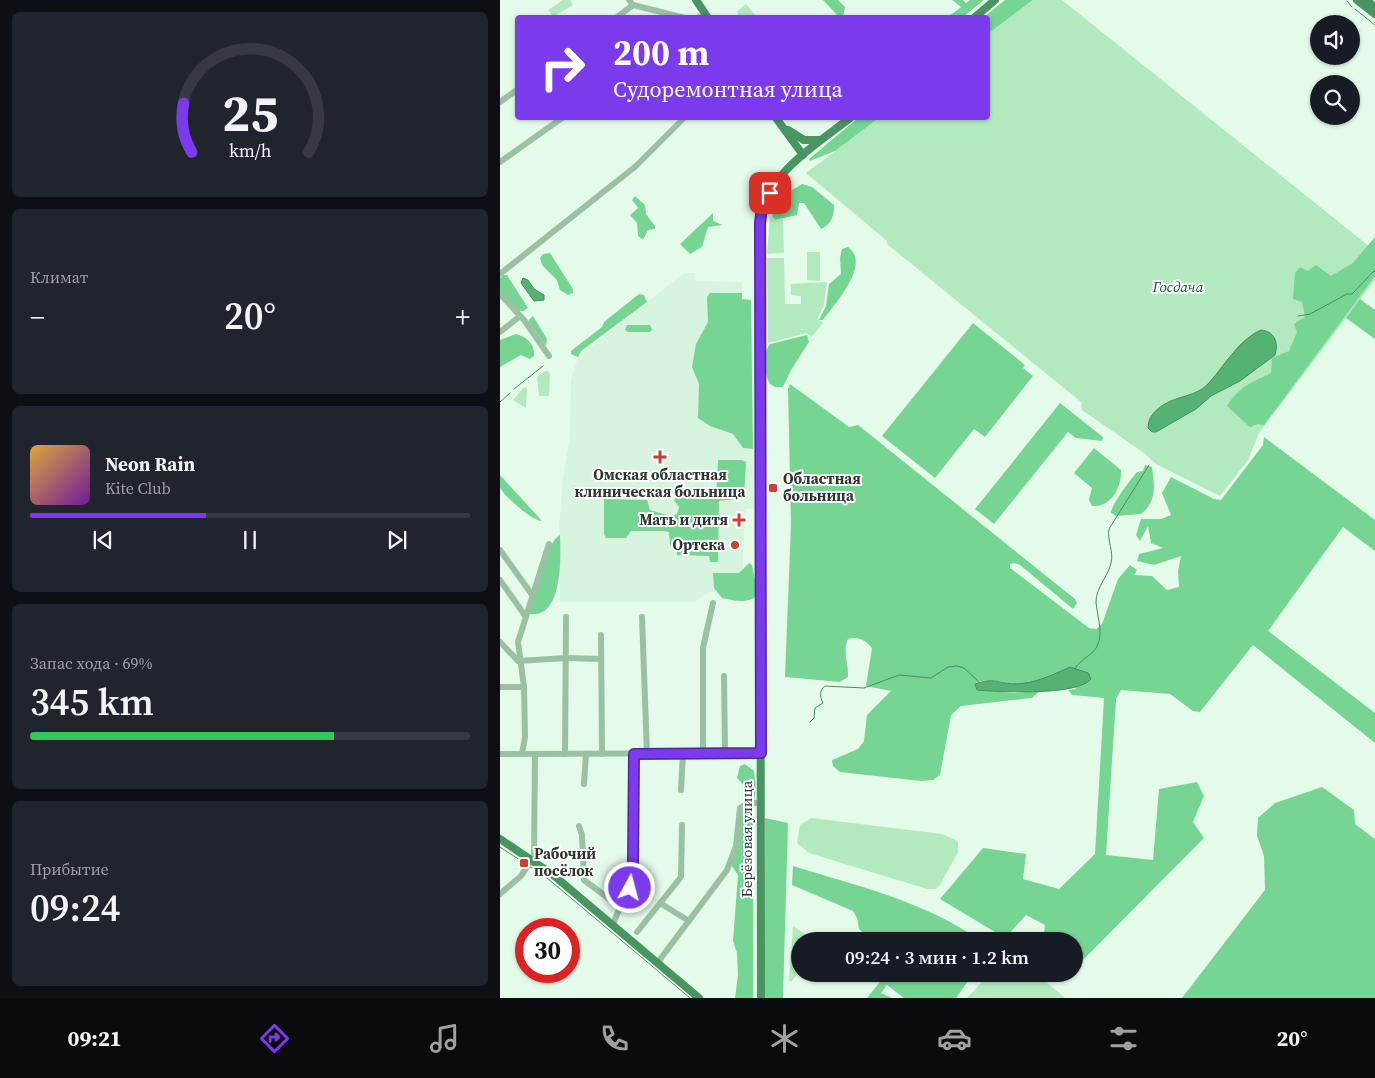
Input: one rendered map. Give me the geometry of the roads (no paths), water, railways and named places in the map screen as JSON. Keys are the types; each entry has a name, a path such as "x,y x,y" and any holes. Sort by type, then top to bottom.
{"main road":[{"path":"696,0 704,15"},
{"path":"978,15 995,0"},
{"path":"1357,0 1375,14"},
{"path":"1366,0 1375,7"},
{"path":"778,120 803,155"},
{"path":"779,120 788,130 803,155"},
{"name":"Берёзовая улица","path":"761,998 760,223 764,204 773,187 787,170 847,120"},
{"path":"788,130 804,140 814,141 824,138"},
{"path":"500,839 533,860 613,924 700,998"}],"street":[{"path":"619,15 631,3 674,15"},
{"path":"500,102 515,91"},
{"path":"500,162 559,120"},
{"path":"500,274 636,166 682,120"},
{"path":"500,294 549,356"},
{"path":"500,332 519,317"},
{"path":"522,754 525,737 524,687 518,642 549,544"},
{"path":"500,550 533,596"},
{"path":"500,580 526,617"},
{"path":"703,753 703,648 713,603"},
{"path":"642,616 647,754"},
{"path":"565,754 566,617"},
{"path":"601,635 602,754"},
{"path":"500,642 515,659 520,661 601,658"},
{"path":"724,676 724,753"},
{"path":"500,687 524,687"},
{"path":"681,790 683,753"},
{"path":"500,754 761,753"},
{"path":"500,894 521,876 533,860 535,754"},
{"path":"584,784 586,754"},
{"path":"613,924 632,878 634,754"},
{"path":"658,962 730,865 737,838 740,808 748,803 761,803"},
{"path":"637,932 681,877 682,825"},
{"path":"580,826 584,880 620,907"},
{"path":"660,903 689,921"}],"waterway":[{"path":"1347,1 1352,7"},
{"path":"1355,9 1375,25"},
{"path":"1298,316 1310,314 1347,294 1352,294 1375,270"},
{"path":"514,389 543,366"},
{"path":"500,402 510,393"},
{"path":"1075,669 1096,648 1099,639 1100,629 1096,602 1098,592 1111,563 1109,529 1149,465"},
{"path":"810,722 814,718 815,708 823,703 821,694 825,686 864,688 899,675 931,678 948,667 957,666 964,668 979,682"}],"tram line":[{"path":"500,847 547,878 690,998"}],"place":[{"name":"Омская областная клиническая больница","path":"660,457"},
{"name":"Областная больница","path":"773,488"},
{"name":"Мать и дитя","path":"739,520"},
{"name":"Ортека","path":"735,545"},
{"name":"Рабочий посёлок","path":"524,863"}],"park label":[{"name":"Госдача","path":"1178,287"}]}
